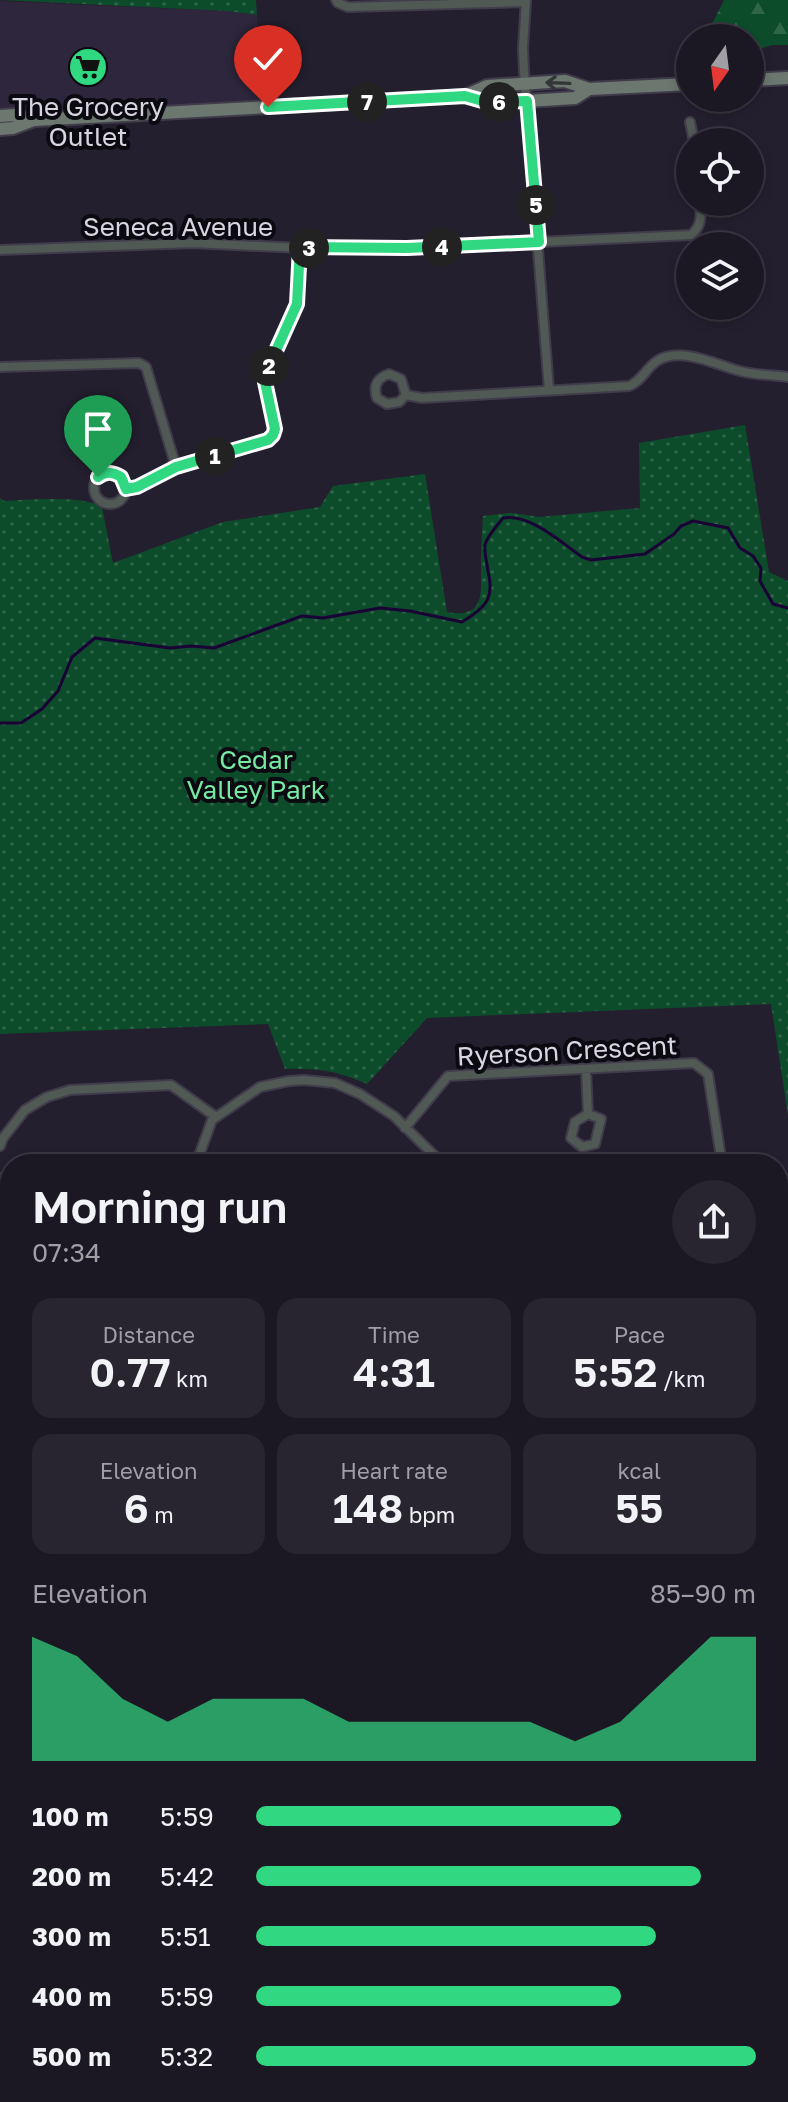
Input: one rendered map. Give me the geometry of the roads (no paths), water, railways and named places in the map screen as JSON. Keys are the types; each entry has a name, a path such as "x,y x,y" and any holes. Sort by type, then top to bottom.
{"main road":[{"path":"764,79 788,78"},
{"path":"465,96 487,86 565,81 589,89 676,85"},
{"path":"0,129 34,120 465,96 486,102 575,98 589,89"},
{"path":"0,116 16,115 34,120"}],"street":[{"path":"336,0 348,7 526,1 523,48 549,390"},
{"path":"690,122 691,128"},
{"name":"Seneca Avenue","path":"0,250 193,243 407,248 691,235 697,230 701,216"},
{"path":"126,489 137,487 176,467 268,440 273,435 275,429 265,382 297,304 300,247"},
{"path":"406,395 422,398 629,386 635,384 657,361 669,357 704,359 742,372 788,377"},
{"path":"0,367 139,363 146,367 176,467"},
{"name":"Ryerson Crescent","path":"405,1128 448,1076 694,1063 708,1074 720,1154"},
{"path":"586,1069 588,1114"},
{"path":"200,1154 212,1120 260,1087 289,1081 320,1080 360,1094 394,1116 432,1154"},
{"path":"0,1146 25,1110 47,1097 70,1090 171,1085 216,1117"}],"waterway":[{"path":"0,723 21,723 42,709 58,691 72,657 95,638 170,648 214,648 302,616 323,618 380,608 462,622 477,612 489,596 485,545 503,518 534,524 591,560 645,554 681,526 693,521 728,528 740,548 753,556 761,568 760,581 773,604 788,608"}],"place":[{"name":"The Grocery Outlet","path":"88,67"}],"park label":[{"name":"Cedar Valley Park","path":"256,775"}]}
